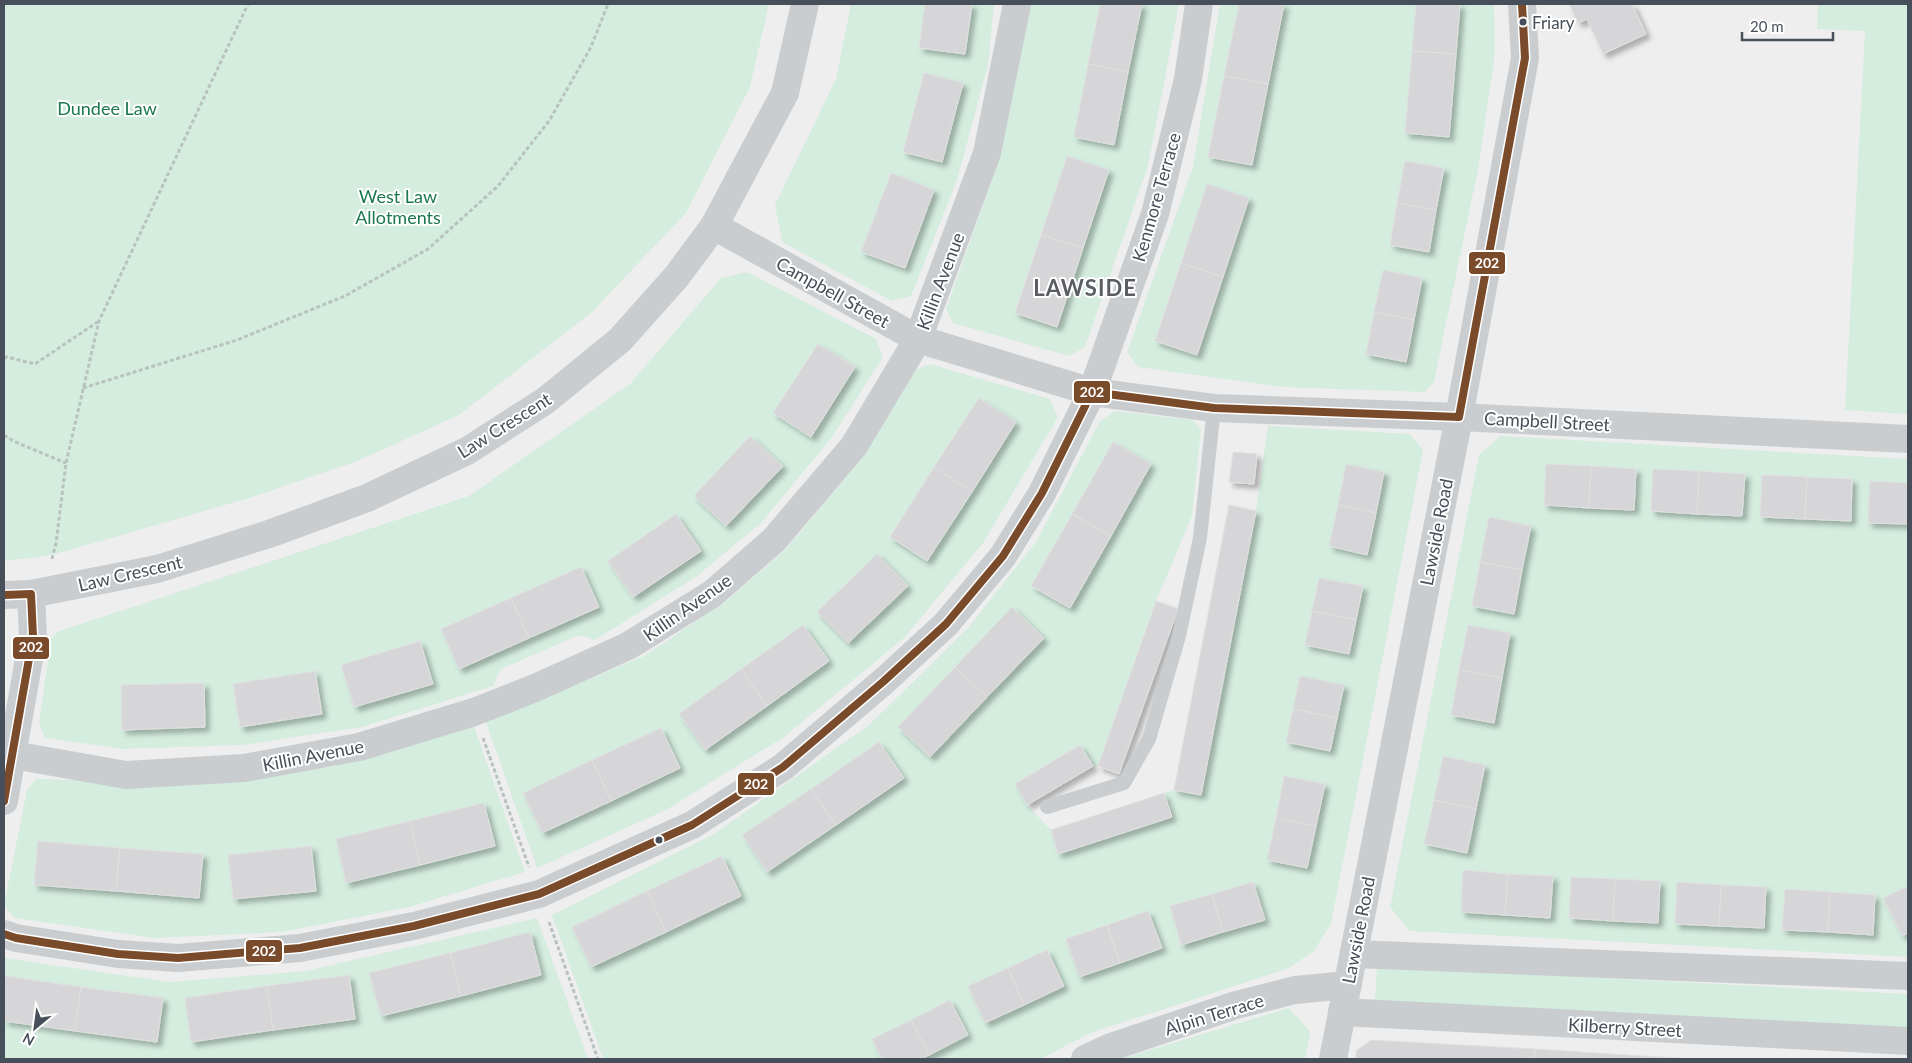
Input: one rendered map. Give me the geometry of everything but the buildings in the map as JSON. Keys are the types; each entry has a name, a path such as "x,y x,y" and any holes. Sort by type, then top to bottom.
{"street":[{"name":"Law Crescent","path":"4,595 37,593 157,570 269,534 368,498 467,451 545,402 620,340 677,276 714,226 784,93 806,4"},
{"name":"Killin Avenue","path":"13,755 126,775 244,768 360,747 474,712 535,688 628,646 712,594 774,540 854,446 918,339 987,154 1016,4"},
{"name":"Kenmore Terrace","path":"4,934 16,938 118,954 178,958 300,948 414,926 539,894 692,825 783,767 884,681 946,624 1003,556 1042,493 1092,392 1155,214 1188,79 1198,4"},
{"name":"Lawside Road","path":"1333,1059 1459,417 1526,58 1522,4"},
{"name":"Campbell Street","path":"714,226 918,339 1092,392 1214,408 1459,417 1908,439"},
{"path":"4,801 34,636 37,593"},
{"path":"1354,954 1908,976"},
{"name":"Alpin Terrace","path":"1086,1059 1110,1047 1236,1005 1295,990 1348,985"},
{"name":"Kilberry Street","path":"1342,1012 1908,1041"}],"lane":[{"path":"1047,807 1124,783 1149,739 1179,636 1200,538 1214,408"}],"path":[{"path":"37,593 56,544 66,463 99,321 248,4"},
{"path":"83,388 246,337 345,296 428,250 498,186 549,121 591,47 608,4"},
{"path":"4,358 7,357 35,364 99,321"},
{"path":"4,435 13,442 66,463"}],"green space":[{"name":"West Law Allotments","path":"4,4 769,4 750,87 686,213 591,313 459,415 355,462 249,498 70,550 46,556 4,561"},
{"path":"851,4 994,4 988,65 957,180 911,296 892,301 782,242 775,205 836,79"},
{"path":"1027,4 1179,4 1148,166 1085,347 1069,356 953,323 946,309 999,160"},
{"path":"1220,4 1494,4 1495,53 1479,164 1434,382 1425,392 1282,387 1138,367 1127,352 1193,167"},
{"path":"1818,4 1908,4 1908,414 1845,410 1865,31 1817,29"},
{"path":"747,272 876,339 883,357 832,437 761,523 697,576 595,640 579,635 501,669 493,686 362,727 242,745 123,749 45,738 39,723 51,639 57,632 469,496 630,384 721,278"},
{"path":"930,364 1050,399 1058,417 983,543 905,637 784,737 666,810 537,868 486,722 644,656 726,601 785,550 864,456 915,370"},
{"path":"1115,411 1193,420 1201,430 1192,516 1156,601 1098,766 1093,766 1080,745 1015,784 1027,805 1051,830 1059,854 1171,817 1164,793 1174,790 1201,794 1256,511 1268,426 1410,434 1423,450 1331,924 1313,952 1287,969 1093,1032 1040,1059 603,1059 552,915 714,834 869,725 969,627 1036,542 1100,421"},
{"path":"1500,436 1908,459 1908,957 1409,931 1390,907 1479,455"},
{"path":"474,726 525,872 409,907 282,932 154,938 14,918 4,905 27,790 36,779 189,783 331,767"},
{"path":"537,918 588,1059 4,1059 4,958 170,982 305,971"},
{"path":"1377,966 1908,994 1908,1030 1375,1001"},
{"path":"1289,1008 1310,1032 1305,1059 1120,1059"}],"transit line":[{"name":"202","path":"4,934 16,938 118,954 178,958 300,948 414,926 539,894 692,825 783,767 884,681 946,624 1003,556 1042,493 1092,392 1214,408 1459,417 1525,58 1522,4"},
{"name":"202","path":"4,595 31,594 33,636 4,801"}],"place":[{"name":"Friary","path":"1523,22"}],"district":[{"name":"LAWSIDE","path":"1085,287"}],"park label":[{"name":"Dundee Law","path":"107,108"}]}
